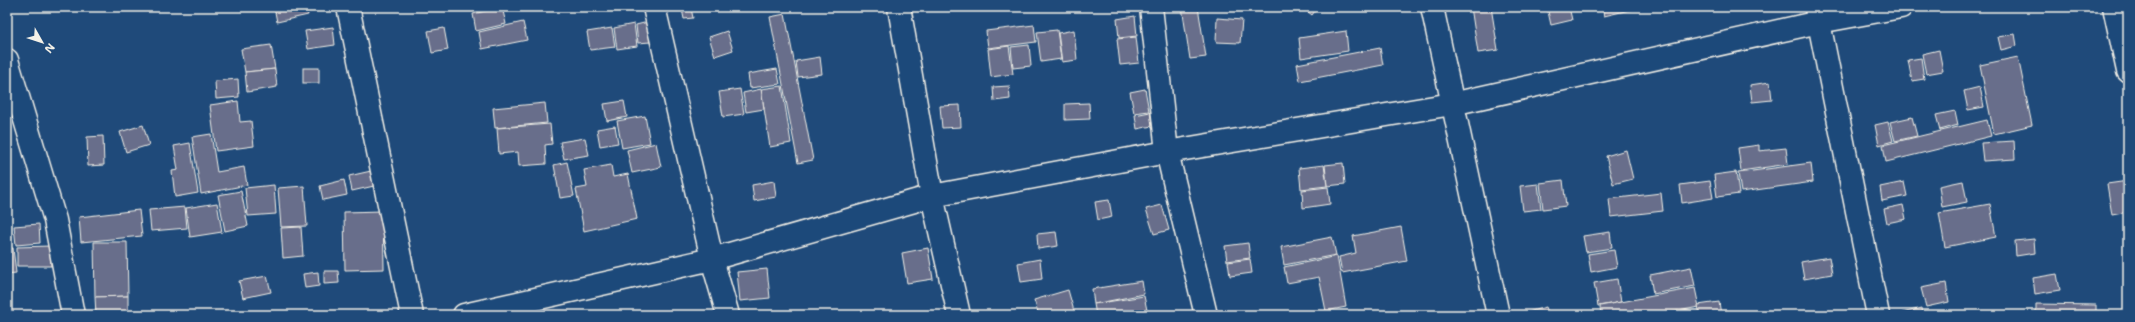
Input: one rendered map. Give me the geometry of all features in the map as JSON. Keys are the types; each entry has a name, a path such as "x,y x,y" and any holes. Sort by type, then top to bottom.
{"street":[{"path":"348,7 412,315"},
{"path":"654,7 712,259 728,315"},
{"path":"898,7 932,196 959,315"},
{"path":"1151,7 1167,152 1206,315"},
{"path":"1432,7 1498,315"},
{"path":"464,315 712,259 932,196 1167,152 1452,104 1818,14 1901,7"},
{"path":"2114,7 2128,72"},
{"path":"1818,14 1878,315"},
{"path":"7,60 55,220 73,315"}],"building":[{"path":"274,7 306,7 308,15 277,22"},
{"path":"502,7 506,24 476,31 473,14"},
{"path":"1182,7 1198,7 1206,57 1190,59"},
{"path":"1302,7 1318,7 1312,15"},
{"path":"1471,7 1491,7 1498,50 1478,53"},
{"path":"1547,7 1569,7 1572,20 1551,25"},
{"path":"1602,7 1638,7 1638,8 1604,16"},
{"path":"691,8 693,18 684,19 682,9"},
{"path":"785,14 813,160 798,163 770,17"},
{"path":"1135,16 1137,36 1119,38 1117,19"},
{"path":"1217,18 1242,20 1240,43 1216,42"},
{"path":"523,22 527,40 482,49 479,32"},
{"path":"648,22 650,42 638,43 636,25"},
{"path":"634,24 637,46 617,49 614,28"},
{"path":"1034,25 1036,42 988,48 986,31"},
{"path":"333,27 335,45 308,49 305,31"},
{"path":"444,28 448,50 432,53 428,31"},
{"path":"612,28 615,47 590,50 587,32"},
{"path":"1057,30 1061,59 1041,62 1037,32"},
{"path":"1074,30 1077,60 1062,62 1058,33"},
{"path":"727,31 733,50 715,56 709,37"},
{"path":"1346,31 1348,51 1301,58 1299,38"},
{"path":"2015,34 2017,46 2001,50 1998,37"},
{"path":"1136,37 1139,63 1120,65 1117,39"},
{"path":"271,45 275,69 245,72 241,49"},
{"path":"1029,45 1031,66 1013,68 1011,47"},
{"path":"1009,46 1013,74 991,77 988,49"},
{"path":"1380,48 1383,65 1300,81 1297,64"},
{"path":"1939,50 1943,71 1926,74 1922,54"},
{"path":"820,57 822,74 798,77 796,61"},
{"path":"2018,57 2032,125 1994,134 1980,65"},
{"path":"1921,58 1924,79 1912,81 1908,60"},
{"path":"303,68 319,68 319,83 303,83"},
{"path":"275,69 277,87 247,92 245,72"},
{"path":"777,69 780,84 750,88 748,74"},
{"path":"238,79 239,97 216,99 215,81"},
{"path":"1770,82 1772,100 1752,102 1750,85"},
{"path":"782,86 791,143 770,147 761,89"},
{"path":"1009,86 1010,99 994,101 993,87"},
{"path":"1980,87 1984,107 1968,110 1964,91"},
{"path":"740,89 744,114 723,117 719,92"},
{"path":"761,89 764,109 746,112 743,93"},
{"path":"1145,89 1149,111 1134,113 1130,92"},
{"path":"238,101 240,122 251,121 254,146 216,151 210,105"},
{"path":"624,101 627,117 607,121 604,104"},
{"path":"545,103 547,123 495,128 493,108"},
{"path":"1089,103 1090,119 1065,120 1065,104"},
{"path":"960,105 961,127 942,128 940,106"},
{"path":"1955,111 1958,125 1940,130 1936,115"},
{"path":"1150,112 1152,126 1137,129 1135,115"},
{"path":"645,116 650,143 622,148 617,121"},
{"path":"1912,117 1917,136 1895,141 1890,122"},
{"path":"1987,120 1991,136 1886,162 1883,145"},
{"path":"1888,122 1893,141 1879,145 1875,125"},
{"path":"550,124 552,144 545,145 546,164 519,166 518,152 499,154 497,128"},
{"path":"143,125 149,145 126,152 120,132"},
{"path":"615,126 618,143 600,146 597,129"},
{"path":"211,134 217,172 244,167 247,185 201,194 192,137"},
{"path":"103,136 104,165 88,166 87,137"},
{"path":"585,138 589,155 564,159 560,142"},
{"path":"2014,141 2015,159 1983,161 1981,143"},
{"path":"190,143 198,193 175,197 172,171 178,170 174,146"},
{"path":"656,143 661,167 632,173 627,150"},
{"path":"1759,145 1759,151 1786,148 1788,164 1741,171 1738,148"},
{"path":"1626,150 1633,179 1613,184 1606,156"},
{"path":"567,162 574,196 560,198 554,165"},
{"path":"1343,163 1345,184 1327,186 1325,165"},
{"path":"1811,163 1813,182 1741,192 1738,173"},
{"path":"611,165 613,177 628,174 637,219 584,231 576,189 587,187 584,170"},
{"path":"1324,165 1327,186 1301,189 1299,168"},
{"path":"371,171 374,186 352,191 349,176"},
{"path":"1736,172 1739,194 1717,197 1714,175"},
{"path":"344,180 347,195 323,200 320,186"},
{"path":"1563,180 1566,206 1543,209 1540,183"},
{"path":"774,181 776,197 754,201 752,185"},
{"path":"1710,181 1713,198 1682,203 1680,185"},
{"path":"1963,181 1967,202 1942,207 1939,186"},
{"path":"2128,181 2128,212 2112,215 2107,184"},
{"path":"1904,182 1907,196 1882,201 1880,187"},
{"path":"1538,184 1541,209 1523,211 1520,186"},
{"path":"274,185 276,214 248,216 245,188"},
{"path":"304,186 307,226 281,227 278,188"},
{"path":"1328,187 1330,204 1303,208 1302,190"},
{"path":"241,191 248,226 225,231 218,195"},
{"path":"1661,193 1663,211 1611,217 1609,199"},
{"path":"1109,200 1112,217 1098,220 1095,202"},
{"path":"217,203 222,232 190,237 186,208"},
{"path":"1990,204 1996,237 1945,247 1939,213"},
{"path":"1162,205 1169,230 1154,234 1146,209"},
{"path":"1903,205 1906,219 1887,223 1884,209"},
{"path":"185,207 187,228 151,231 149,210"},
{"path":"139,210 142,236 81,242 79,217"},
{"path":"383,211 384,269 345,270 344,212"},
{"path":"39,224 40,243 16,245 14,226"},
{"path":"301,227 303,256 283,258 281,228"},
{"path":"1401,227 1407,261 1342,273 1339,257 1356,253 1353,236"},
{"path":"1056,232 1058,246 1038,249 1037,234"},
{"path":"1610,232 1612,248 1586,252 1583,236"},
{"path":"1332,237 1336,255 1284,265 1281,247"},
{"path":"2034,239 2035,253 2016,256 2015,241"},
{"path":"94,242 127,242 128,296 95,297"},
{"path":"1248,243 1250,258 1227,261 1225,246"},
{"path":"50,246 51,266 17,266 17,247"},
{"path":"13,248 16,273 7,274 7,249"},
{"path":"928,248 933,279 907,283 902,253"},
{"path":"1614,250 1617,267 1591,272 1588,254"},
{"path":"1337,256 1346,307 1326,311 1319,277 1287,283 1284,267"},
{"path":"1829,257 1832,274 1804,279 1801,262"},
{"path":"1040,259 1042,279 1021,282 1018,263"},
{"path":"1250,259 1252,273 1230,276 1228,262"},
{"path":"1691,267 1695,286 1653,294 1650,275"},
{"path":"767,269 770,298 740,301 737,272"},
{"path":"324,271 338,271 339,283 324,284"},
{"path":"318,272 319,286 305,288 303,274"},
{"path":"2057,274 2060,290 2035,294 2033,278"},
{"path":"267,276 271,292 243,298 239,281"},
{"path":"1617,279 1621,302 1598,306 1594,283"},
{"path":"1142,281 1144,294 1094,304 1092,289"},
{"path":"1946,283 1949,302 1926,307 1921,288"},
{"path":"1695,288 1699,307 1657,315 1601,315 1600,306"},
{"path":"1068,290 1074,311 1060,315 1039,315 1034,300"},
{"path":"128,296 128,315 96,315 95,297"},
{"path":"1144,296 1148,315 1096,315 1094,304"},
{"path":"1719,302 1721,315 1700,315 1698,305"},
{"path":"2036,304 2096,305 2096,315 2036,315"},
{"path":"1546,307 1549,315 1524,315 1524,313"},
{"path":"1922,308 1923,315 1903,315 1902,313"}]}
